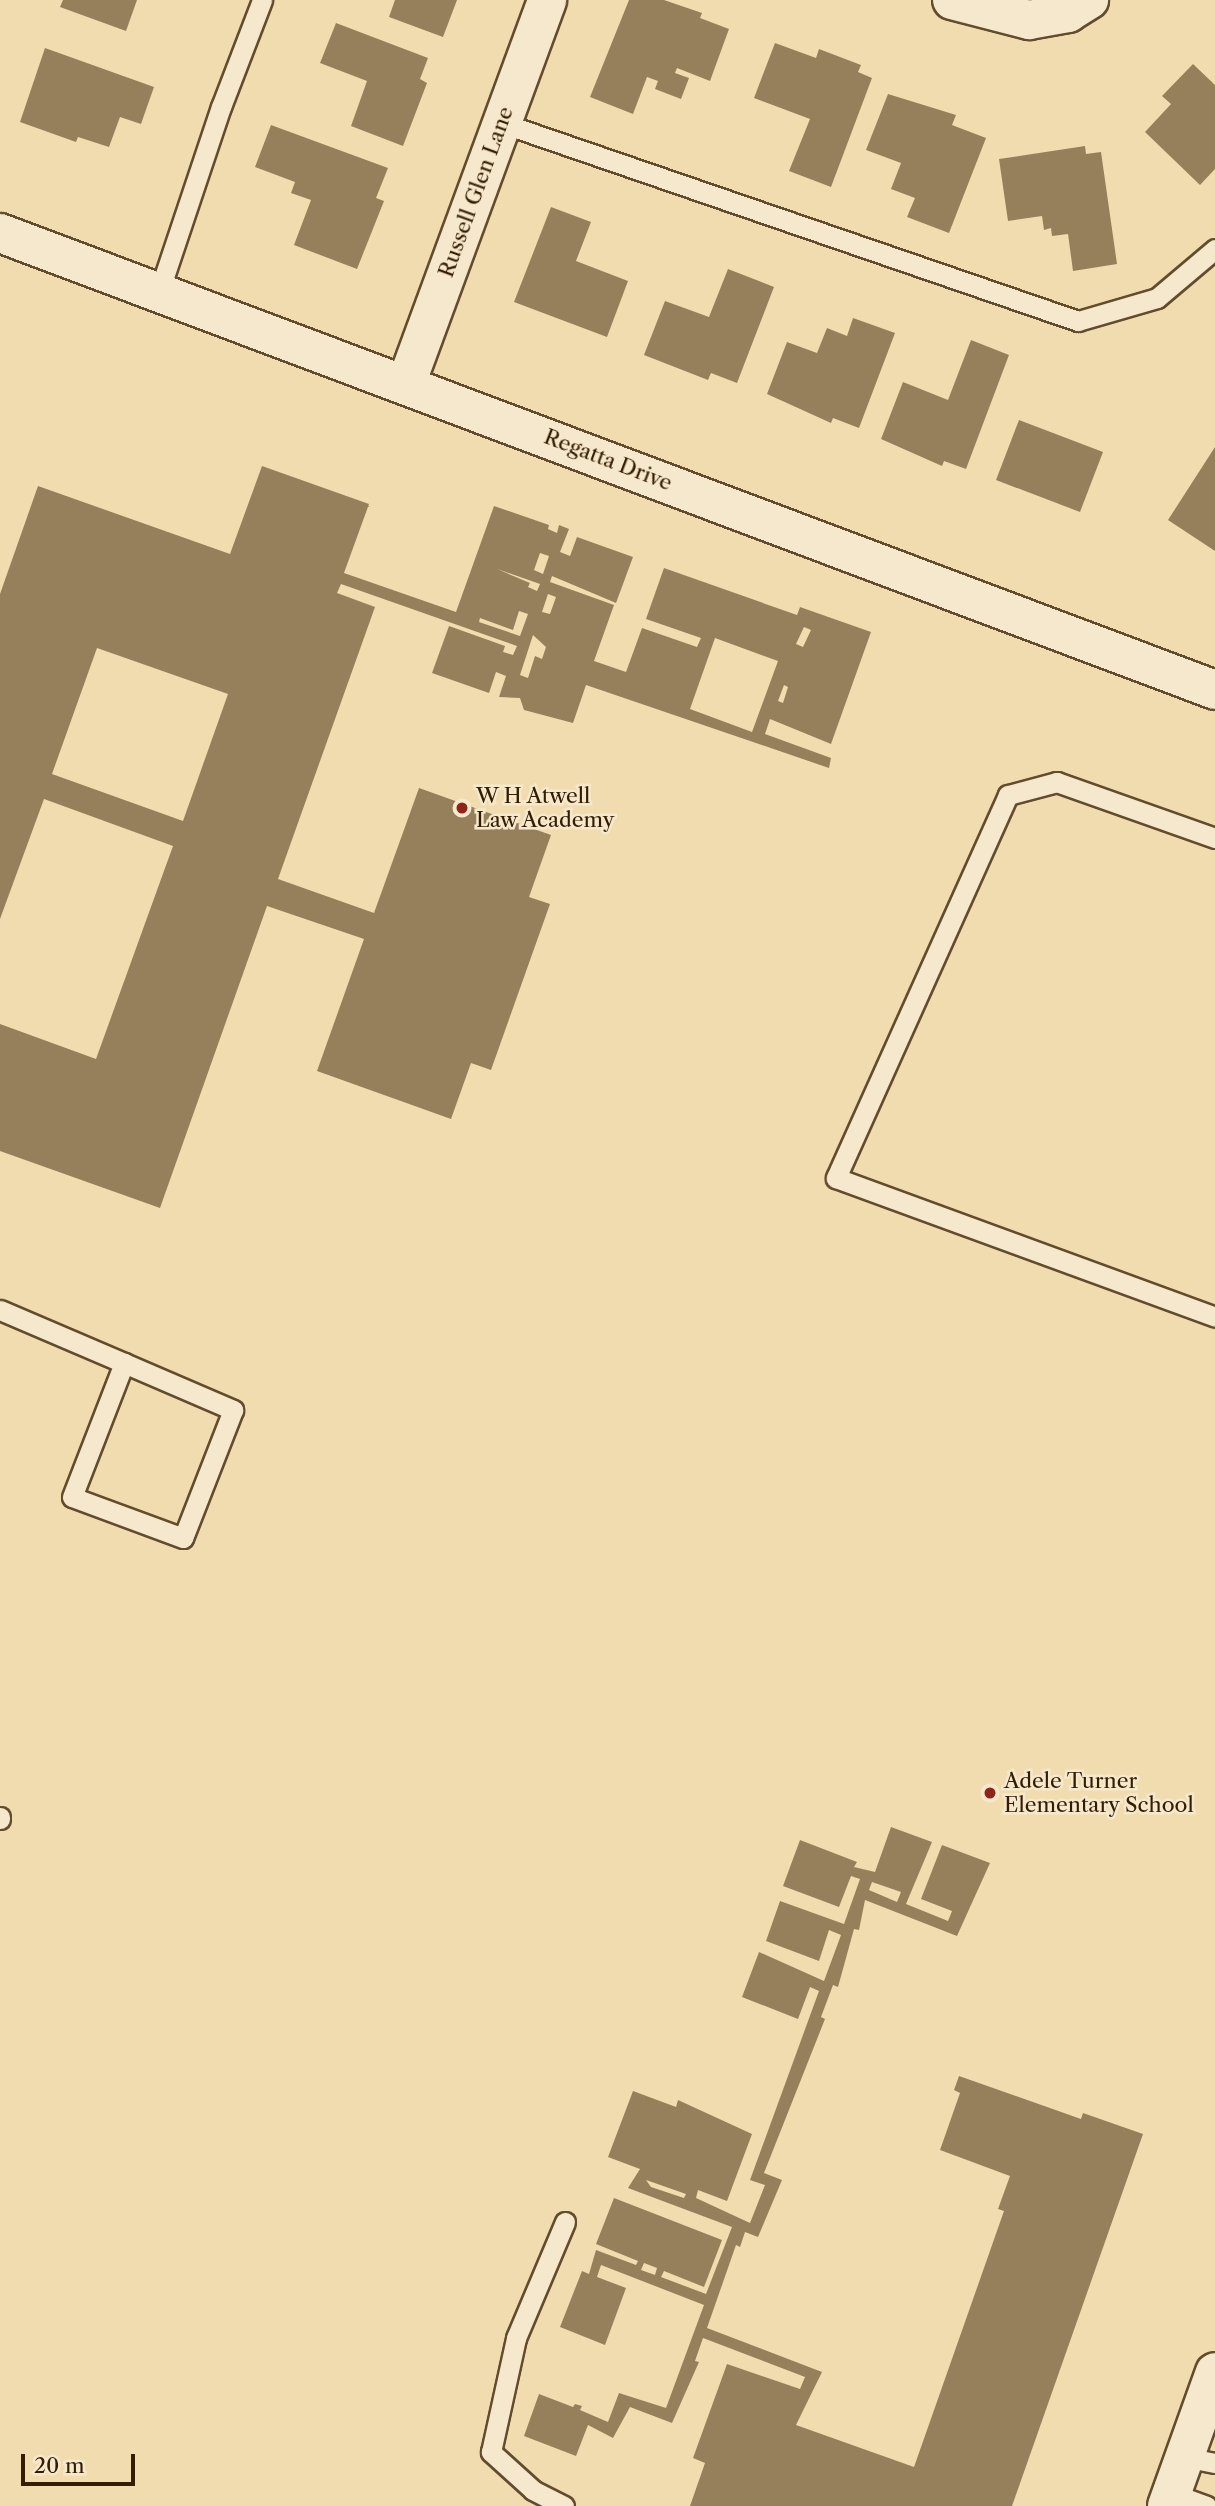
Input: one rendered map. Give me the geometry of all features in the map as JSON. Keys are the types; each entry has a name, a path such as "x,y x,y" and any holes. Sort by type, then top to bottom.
{"street":[{"name":"Russell Glen Lane","path":"406,384 547,0"},
{"path":"952,0 1029,20 1068,13 1089,0"},
{"name":"Regatta Drive","path":"0,233 1215,690"},
{"path":"1169,2500 1200,2460 1215,2372"}],"lane":[{"path":"159,292 220,107 262,0"},
{"path":"502,124 1078,321 1157,298 1215,249"},
{"path":"1215,838 1057,782 1008,796 836,1178 1215,1317"},
{"path":"0,1310 124,1363 233,1410 183,1538 72,1497 124,1363"},
{"path":"564,2506 533,2490 491,2452 516,2339 565,2222"},
{"path":"1169,2500 1207,2506"}],"building":[{"path":"63,0 137,0 126,31 60,7"},
{"path":"395,0 457,0 443,37 389,17"},
{"path":"629,0 664,0 702,13 700,18 729,29 710,81 677,68 675,73 689,78 681,99 655,89 658,81 647,77 633,114 590,97"},
{"path":"336,23 428,58 420,79 427,83 403,146 351,126 367,81 320,63"},
{"path":"775,43 816,58 819,49 861,65 858,72 872,78 831,187 789,171 810,119 754,98"},
{"path":"45,48 154,87 141,124 120,117 109,147 78,137 76,142 20,122"},
{"path":"1193,64 1215,85 1215,169 1200,185 1145,132 1171,104 1162,96"},
{"path":"888,94 956,115 952,125 986,138 949,233 907,217 915,198 891,189 901,163 866,150"},
{"path":"271,125 388,168 376,198 384,201 357,269 294,245 311,200 291,193 295,182 255,167"},
{"path":"1085,146 1086,154 1101,152 1117,264 1073,271 1068,234 1052,236 1051,228 1044,230 1042,216 1008,221 999,159"},
{"path":"551,207 591,222 576,261 628,281 607,337 514,302"},
{"path":"728,269 774,287 737,383 711,373 708,380 644,355 665,301 709,317"},
{"path":"853,318 895,333 859,428 833,418 831,423 767,394 787,342 817,353 827,328 847,336"},
{"path":"971,340 1009,355 966,469 944,461 942,466 881,439 903,382 948,400"},
{"path":"1019,420 1103,452 1080,512 996,480"},
{"path":"1215,447 1215,551 1168,520"},
{"path":"262,466 369,504 344,573 456,612 494,506 549,525 548,529 557,533 559,525 569,529 560,552 570,556 577,537 633,557 616,603 552,576 550,582 614,605 594,661 626,672 642,628 697,647 701,638 646,619 664,568 797,615 800,607 871,632 831,744 770,719 765,734 831,758 829,768 586,685 573,723 524,710 520,698 499,697 506,676 496,672 489,693 432,673 449,626 505,646 503,652 513,655 517,646 341,584 337,593 375,607 278,879 374,913 419,788 551,835 529,897 550,904 491,1070 471,1063 451,1119 317,1071 364,939 267,906 160,1208 0,1151 0,1024 96,1059 173,846 44,799 0,919 0,594 38,486 230,554","holes":["540,553 549,556 543,574 534,570","497,569 540,584 537,591 528,587 530,583","548,594 556,597 550,614 542,612","519,611 528,614 520,636 479,622 480,618 513,630","804,627 811,630 803,647 796,644","533,635 546,647 542,659 535,656 528,678 520,675","715,638 778,661 752,732 690,709","97,648 228,694 183,821 52,774","784,685 788,687 783,703 778,701"]},
{"path":"891,1827 932,1842 906,1904 948,1921 952,1911 921,1899 942,1845 990,1863 957,1936 865,1900 859,1930 854,1929 838,1987 833,1985 821,2017 825,2019 764,2173 782,2180 758,2237 745,2232 740,2247 736,2245 707,2328 822,2372 796,2425 914,2467 1004,2211 998,2209 1010,2176 940,2150 960,2093 954,2090 959,2076 1081,2119 1083,2113 1143,2134 1012,2506 690,2506 705,2463 693,2458 727,2364 800,2389 805,2377 703,2338 695,2361 699,2362 672,2423 630,2407 613,2438 588,2425 576,2456 524,2436 539,2394 573,2407 575,2404 582,2406 580,2410 608,2422 619,2393 666,2408 704,2305 601,2265 597,2277 626,2288 605,2345 560,2327 582,2271 589,2274 596,2250 636,2265 638,2261 596,2244 614,2198 722,2240 704,2287 664,2271 661,2277 706,2294 732,2227 628,2188 640,2169 608,2157 633,2091 676,2107 678,2100 752,2134 727,2201 698,2190 696,2198 750,2223 765,2185 750,2180 819,1991 810,1987 798,2019 742,1997 759,1952 824,1981 841,1935 829,1930 819,1961 766,1941 780,1901 844,1924 860,1879 851,1876 839,1907 783,1886 800,1840 857,1862 854,1867 875,1872","holes":["872,1882 901,1892 897,1902 869,1890","646,2180 686,2194 684,2198 651,2187","644,2263 657,2268 655,2275 641,2270"]}],"place":[{"name":"W H Atwell Law Academy","path":"462,808"},
{"name":"Adele Turner Elementary School","path":"990,1793"}]}
